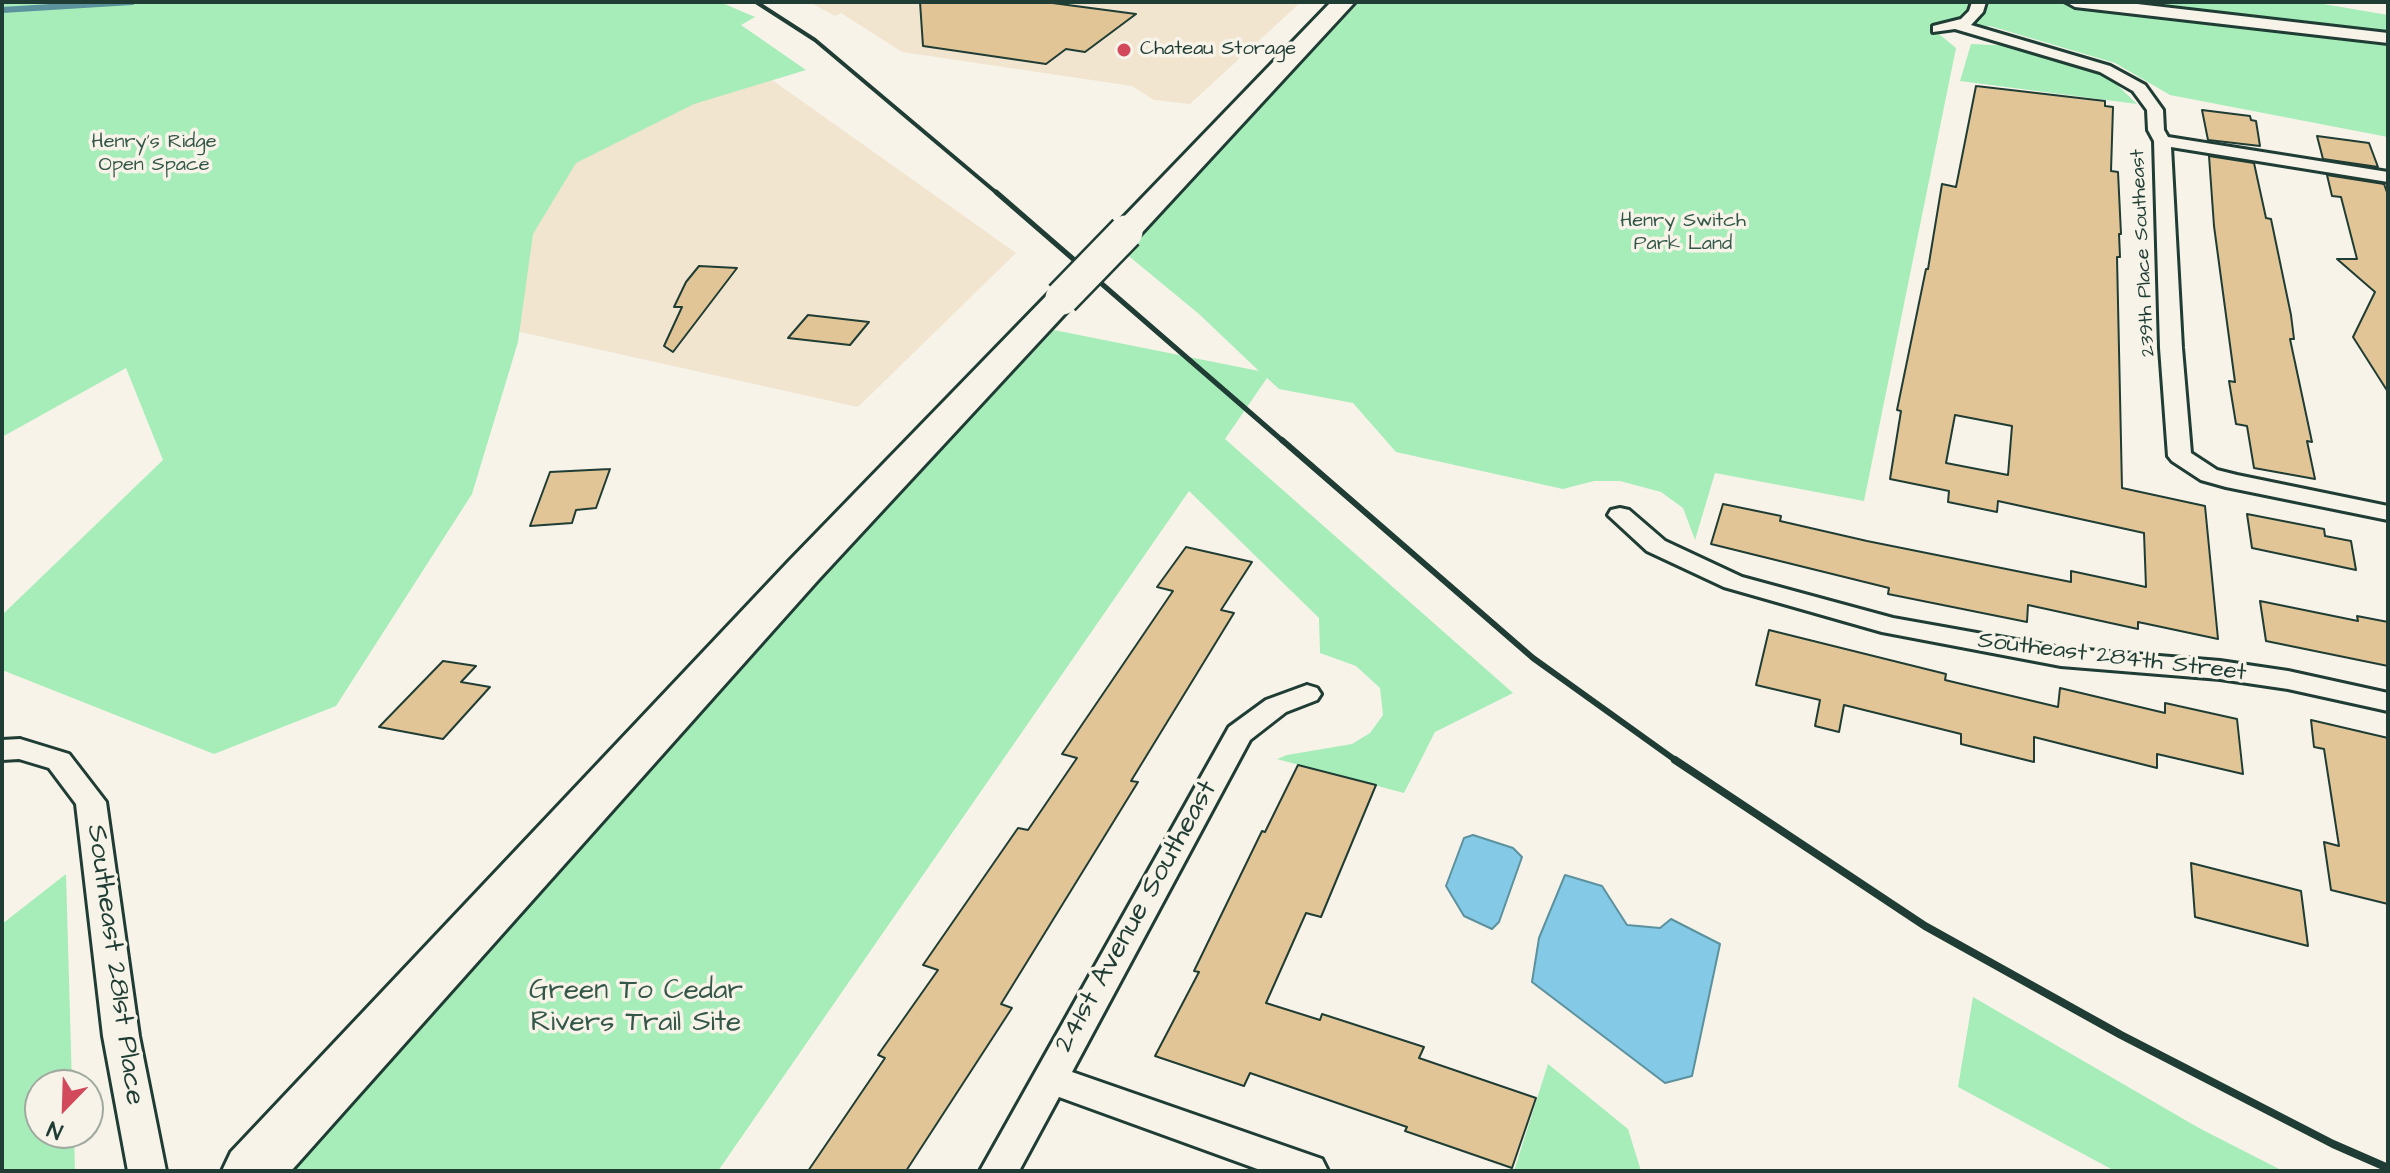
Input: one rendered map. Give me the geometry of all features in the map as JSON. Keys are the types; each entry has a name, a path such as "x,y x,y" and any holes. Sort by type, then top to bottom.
{"main road":[{"path":"253,1171 804,570 1344,2"}],"street":[{"path":"1938,29 1973,17 1979,2"},
{"path":"2075,2 2158,7 2388,38"},
{"name":"239th Place Southeast","path":"1957,25 2075,58 2130,81 2150,101 2162,141 2180,456 2193,467 2234,482 2388,513"},
{"path":"2162,141 2388,177"},
{"name":"Southeast 284th Street","path":"1620,515 1656,546 1733,582 1891,626 2061,657 2234,672 2388,702"},
{"name":"241st Avenue Southeast","path":"999,1171 1239,734 1276,706 1307,694"},
{"name":"Southeast 281st Place","path":"11,750 59,761 91,802 121,1036 147,1171"},
{"path":"1048,1078 1309,1171"}],"shaded area":[{"path":"809,2 1301,2 1190,104 1154,100 1132,86 902,52 841,13 835,16"},
{"path":"744,60 1016,253 858,407 295,282"}],"green space":[{"name":"Henry's Ridge Open Space","path":"2,2 720,2 755,17 741,25 806,70 694,104 576,163 533,234 518,342 472,494 336,706 214,754 2,670 2,615 163,460 126,368 2,437"},
{"path":"1359,2 2312,2 2388,15 2388,137 2170,95 2115,63 1990,26 1939,34 1956,48 1864,501 1715,473 1695,540 1683,508 1661,492 1620,481 1594,481 1563,489 1396,452 1353,403 1279,389 1267,378 1225,439 1513,693 1435,732 1404,793 1277,759 1352,744 1370,733 1383,715 1380,688 1356,666 1320,653 1319,618 1189,491 718,1171 264,1171 1054,330 1259,371 1199,314 1125,253"},
{"path":"1971,44 2016,46 2088,67 2111,79 2137,104 1960,81"},
{"path":"66,874 72,1069 24,1069 24,1149 74,1149 75,1171 2,1171 2,924"},
{"path":"1973,997 2199,1128 2283,1171 2115,1171 1958,1087"},
{"path":"1548,1064 1628,1129 1641,1171 1514,1171"}],"water":[{"path":"1473,835 1513,848 1522,857 1499,922 1492,929 1464,916 1446,886 1464,838"},
{"path":"1565,875 1602,886 1627,925 1660,928 1671,919 1720,944 1692,1076 1665,1083 1532,982 1539,938"}],"building":[{"path":"920,2 1045,2 1136,14 1085,52 1066,49 1046,64 923,46"},
{"path":"1976,86 2105,101 2105,106 2113,107 2111,171 2118,172 2121,234 2120,257 2117,257 2122,488 2205,506 2218,639 2138,622 2138,629 2028,605 2027,622 1888,594 1889,588 1711,544 1723,504 1781,516 1780,521 1867,541 2071,582 2071,571 2146,587 2144,533 1998,501 1997,512 1948,502 1949,491 1890,479 1901,411 1897,410 1928,269 1942,184 1956,187","holes":["1955,415 2012,426 2008,475 1946,463"]},
{"path":"2202,110 2250,116 2251,120 2256,121 2260,146 2208,140"},
{"path":"2317,136 2369,143 2378,167 2323,159"},
{"path":"2209,156 2254,163 2266,218 2271,219 2291,315 2294,339 2290,339 2312,442 2307,441 2315,479 2254,468 2247,426 2236,424 2229,381 2235,382 2214,226"},
{"path":"2327,175 2384,184 2388,195 2388,392 2353,337 2375,292 2337,259 2357,259 2341,197 2332,196"},
{"path":"699,266 737,268 673,352 664,346 682,307 674,307 686,282"},
{"path":"808,315 869,322 850,345 788,338"},
{"path":"610,469 596,508 576,510 572,523 530,526 550,472"},
{"path":"2247,514 2324,529 2325,536 2351,541 2356,570 2252,548"},
{"path":"1186,547 1252,562 1221,610 1234,613 1131,781 1138,782 1001,1004 1012,1008 906,1171 808,1171 885,1058 878,1055 938,970 923,965 1018,828 1028,830 1077,758 1062,754 1173,591 1157,587"},
{"path":"2260,601 2358,621 2357,616 2388,622 2388,666 2266,641"},
{"path":"1769,630 1946,674 1945,680 2058,707 2060,688 2165,713 2165,703 2237,719 2243,774 2157,754 2157,768 2034,737 2034,762 1961,744 1961,734 1844,705 1839,732 1815,726 1820,700 1756,685"},
{"path":"443,661 476,666 461,682 490,687 443,739 379,727"},
{"path":"2311,720 2388,738 2388,904 2331,890 2324,842 2339,846 2324,749 2314,747"},
{"path":"1298,765 1376,785 1321,917 1306,913 1266,1003 1320,1020 1322,1014 1424,1047 1419,1058 1536,1098 1512,1168 1405,1131 1407,1127 1250,1073 1244,1086 1155,1056 1199,972 1194,971 1262,831 1265,832"},
{"path":"2191,863 2301,891 2308,946 2195,917"}],"waterway":[{"path":"2,10 132,2"}],"railway":[{"path":"756,2 815,40 998,194"},
{"path":"996,192 1284,442"},
{"path":"1282,440 1533,658 1678,762"},
{"path":"1678,762 1925,926 2121,1035 2333,1144 2388,1168"}],"place":[{"name":"Chateau Storage","path":"1124,50"}],"park label":[{"name":"Henry Switch Park Land","path":"1683,234"},
{"name":"Green To Cedar Rivers Trail Site","path":"636,1008"}]}
